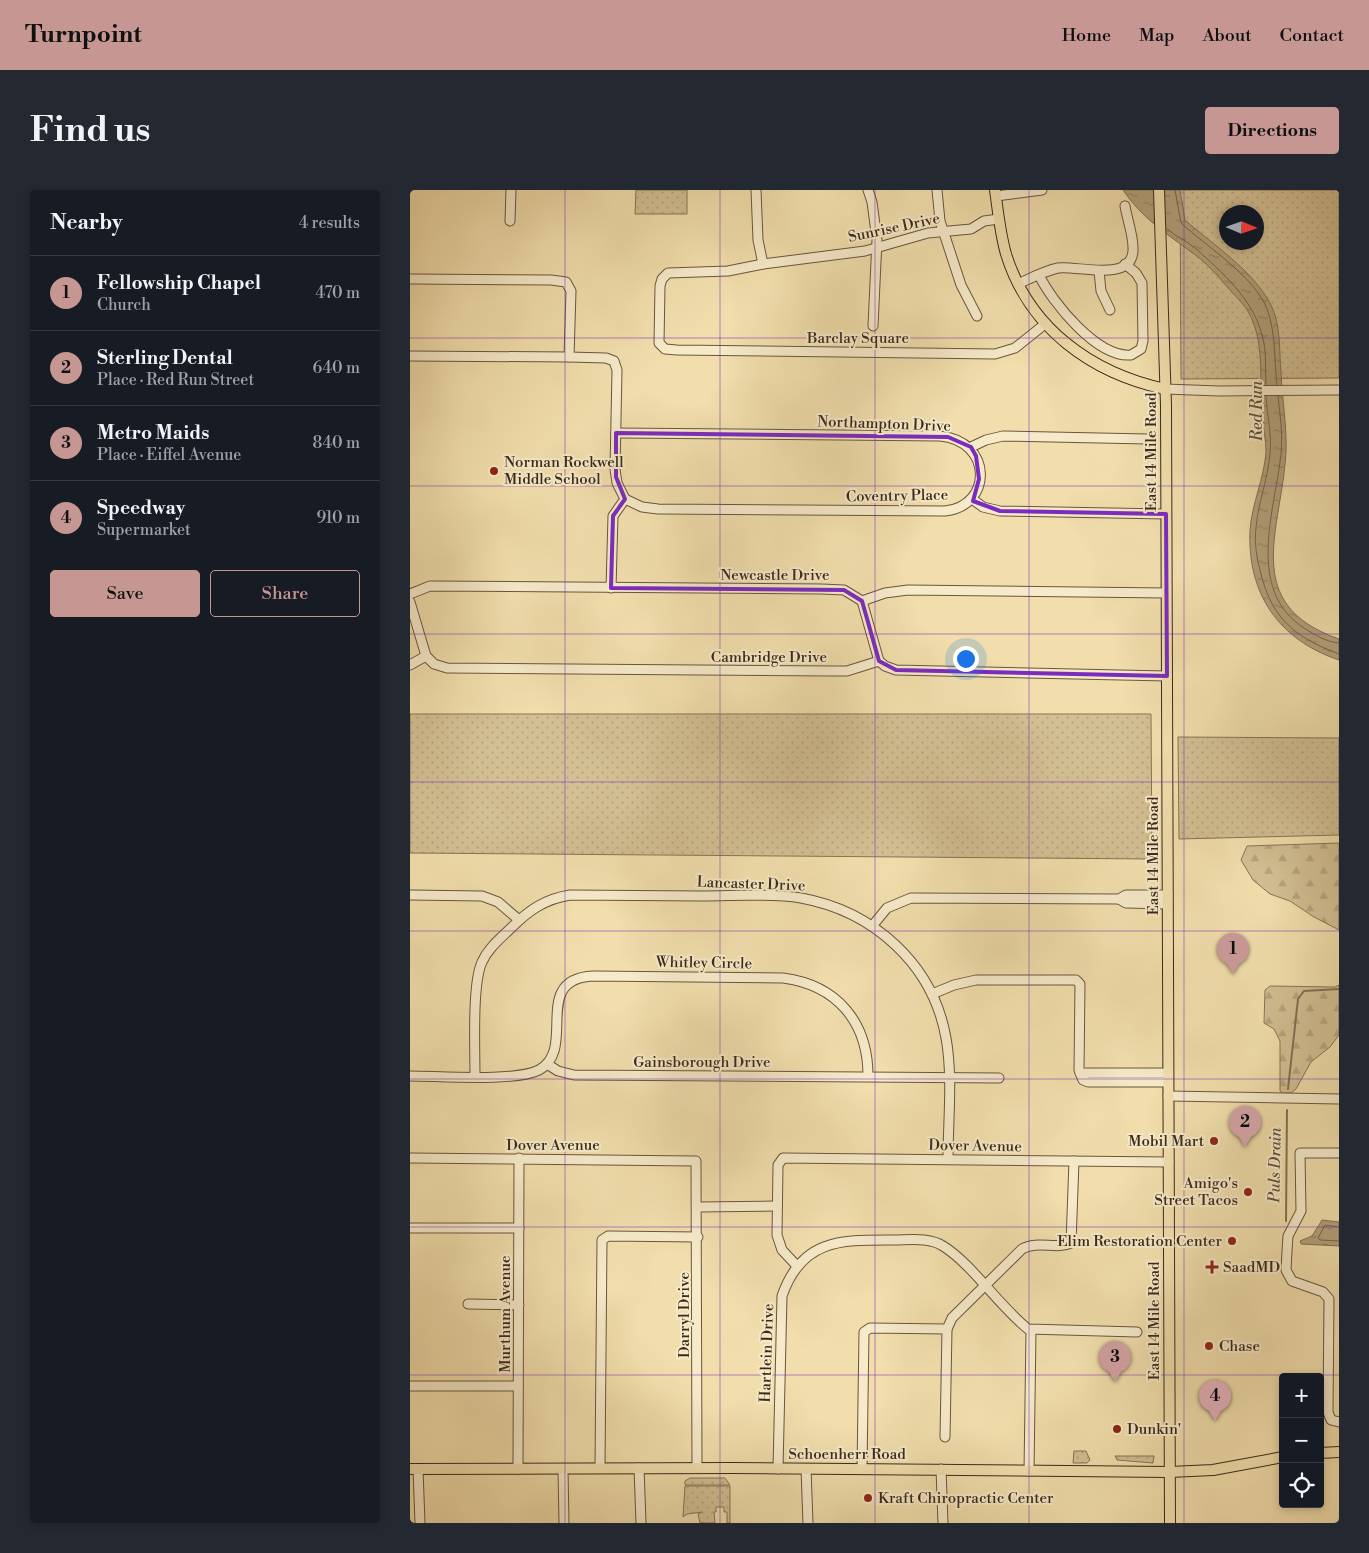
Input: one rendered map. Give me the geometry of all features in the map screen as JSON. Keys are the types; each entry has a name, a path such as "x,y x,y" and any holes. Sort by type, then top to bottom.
{"main road":[{"name":"East 14 Mile Road","path":"1159,190 1165,389 1170,1523"},
{"path":"995,193 1005,252 1018,284 1030,305 1045,324 1070,348 1097,365 1122,376 1165,389"},
{"path":"1324,1452 1339,1452"},
{"name":"Schoenherr Road","path":"414,1469 563,1470 697,1468 1170,1472 1213,1470 1279,1458"}],"street":[{"path":"510,221 511,190"},
{"path":"756,190 758,240 763,264"},
{"path":"868,190 874,215 873,326"},
{"path":"936,190 940,222 945,231 960,286 977,316"},
{"path":"995,193 1042,190"},
{"path":"1018,284 1039,275 1065,268 1099,271 1114,270 1125,264 1133,250 1125,206"},
{"name":"Sunrise Drive","path":"661,347 659,343 660,286 664,274 671,272 728,271 763,264 875,248 915,236 972,229 984,222 999,219"},
{"path":"1039,275 1055,303 1076,326 1114,351 1130,355 1140,349 1143,341 1143,290 1140,278 1125,264"},
{"path":"1099,271 1100,291 1110,310"},
{"path":"410,278 551,280 566,282 571,291 569,357"},
{"name":"Barclay Square","path":"661,347 677,350 994,354 1015,348 1045,324"},
{"path":"410,356 569,357 606,358 614,361 617,370 616,477 625,499 613,516 611,588"},
{"path":"1165,389 1244,391 1339,390"},
{"name":"Northampton Drive","path":"616,433 940,436 955,439 971,447"},
{"path":"1147,438 1002,436 986,440 971,447 980,470 978,487 972,499 983,507 1000,511 1166,514"},
{"name":"Coventry Place","path":"625,499 642,508 658,509 945,511 961,507 972,499"},
{"name":"Newcastle Drive","path":"410,594 430,586 838,589 852,594 862,601"},
{"path":"1166,593 908,590 885,593 862,601 879,661 885,666 896,670 1167,676"},
{"path":"410,602 426,656 410,665"},
{"name":"Cambridge Drive","path":"426,656 438,665 456,668 832,671 853,669 879,661"},
{"path":"410,895 482,896 498,902 519,920"},
{"name":"Lancaster Drive","path":"475,1076 476,992 481,964 492,947 519,920 543,901 570,895 779,896 798,898 825,904 852,914 873,925 906,955 932,994 946,1037 949,1077 948,1159"},
{"path":"873,925 887,908 911,898 1119,898 1126,895 1168,899"},
{"name":"Whitley Circle","path":"547,1064 555,1047 559,998 565,987 575,979 593,976 783,978 819,987 847,1010 866,1047 868,1076"},
{"path":"932,994 954,985 976,980 1076,980 1080,987 1080,1073 1168,1078"},
{"path":"410,1076 523,1076 539,1070 547,1064"},
{"name":"Gainsborough Drive","path":"547,1064 558,1071 574,1075 999,1078"},
{"path":"1168,1096 1339,1099"},
{"path":"1339,1154 1300,1153 1301,1211 1288,1236 1286,1270 1292,1281 1327,1295 1328,1412 1330,1420 1339,1422"},
{"name":"Dover Avenue","path":"410,1158 696,1161"},
{"name":"Murthum Avenue","path":"518,1469 519,1158"},
{"name":"Dover Avenue","path":"777,1206 778,1165 781,1159 1169,1162"},
{"name":"Darryl Drive","path":"696,1161 698,1206 697,1468"},
{"path":"945,1437 947,1329 952,1318 1026,1247 1071,1243 1074,1161"},
{"path":"698,1206 777,1206 778,1241 788,1258 797,1266 815,1251 840,1241 928,1240 945,1247 1030,1331 1137,1332"},
{"path":"410,1228 519,1228"},
{"path":"600,1468 601,1243 603,1238 608,1236 698,1237"},
{"name":"Hartlein Drive","path":"778,1469 781,1305 786,1284 797,1266"},
{"path":"468,1304 518,1305"},
{"path":"862,1469 866,1330 870,1328 947,1329"},
{"path":"1029,1471 1030,1331"},
{"path":"410,1386 518,1386"},
{"path":"639,1468 641,1523"},
{"path":"414,1469 420,1523"},
{"path":"806,1469 808,1523"},
{"path":"941,1469 943,1523"},
{"path":"563,1470 564,1523"}],"highlighted area":[{"path":"616,433 948,437 971,447 976,456 979,479 973,501 1000,511 1166,514 1167,676 896,670 879,661 862,601 844,590 611,588 613,516 625,499 616,477"}],"green space":[{"path":"636,190 687,190 687,214 635,214"},
{"path":"1180,190 1339,190 1339,378 1181,379"},
{"path":"410,714 1151,714 1152,859 410,853"},
{"path":"1178,737 1339,738 1339,835 1179,839"},
{"path":"1339,843 1339,930 1314,917 1290,901 1270,894 1253,880 1241,860 1247,846"},
{"path":"1339,985 1339,1035 1330,1047 1311,1062 1296,1089 1291,1093 1282,1093 1280,1091 1280,1041 1274,1029 1264,1023 1265,990 1270,986 1335,987"},
{"path":"1074,1451 1086,1451 1090,1460 1087,1463 1073,1463"},
{"path":"1115,1456 1154,1456 1153,1463 1117,1460"},
{"path":"690,1478 725,1478 730,1485 685,1485 685,1481"},
{"path":"685,1486 730,1486 730,1523 727,1523 727,1512 724,1512 724,1507 716,1507 716,1512 714,1512 715,1523 700,1523 698,1514 702,1512 687,1514 683,1517"}],"water":[{"name":"Red Run","path":"1123,190 1180,190 1185,220 1243,269 1254,280 1271,305 1279,338 1286,442 1283,481 1275,536 1274,561 1277,585 1288,606 1308,624 1339,639 1339,660 1299,640 1284,627 1271,612 1261,594 1254,574 1250,530 1263,472 1266,442 1262,419 1260,353 1251,317 1242,303 1211,269 1196,255 1145,216"},
{"path":"1322,1220 1339,1222 1339,1246 1301,1244 1300,1241 1312,1236"}],"waterway":[{"name":"Puls Drain","path":"1288,1089 1298,999 1304,991 1339,989"},
{"name":"Puls Drain","path":"1286,1221 1287,1110"}],"place":[{"name":"Norman Rockwell Middle School","path":"494,471"},
{"name":"Fellowship Chapel","path":"1233,974"},
{"name":"Mobil Mart","path":"1214,1141"},
{"name":"Sterling Dental","path":"1245,1147"},
{"name":"Amigo's Street Tacos","path":"1248,1192"},
{"name":"Elim Restoration Center","path":"1232,1241"},
{"name":"SaadMD","path":"1212,1267"},
{"name":"Chase","path":"1209,1346"},
{"name":"Metro Maids","path":"1115,1382"},
{"name":"Speedway","path":"1215,1421"},
{"name":"Dunkin'","path":"1117,1429"},
{"name":"Kraft Chiropractic Center","path":"868,1498"}]}
